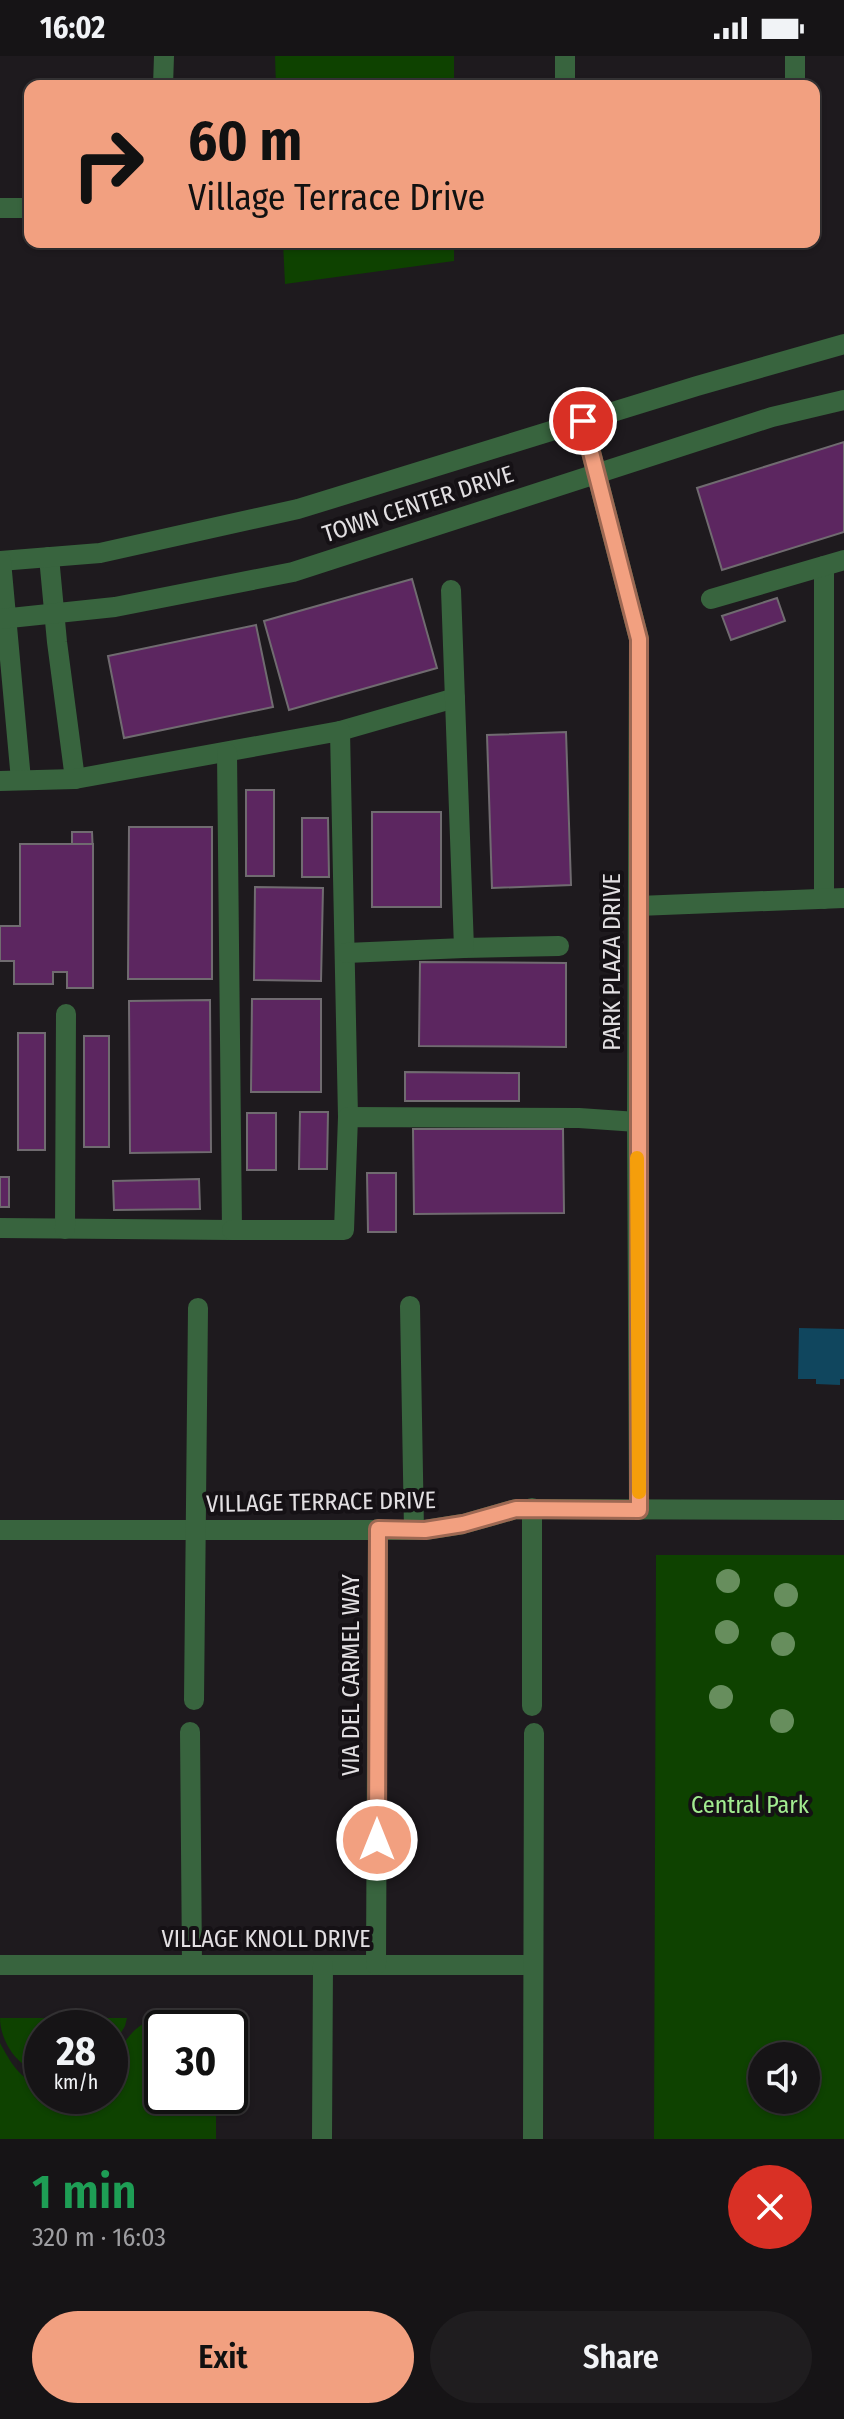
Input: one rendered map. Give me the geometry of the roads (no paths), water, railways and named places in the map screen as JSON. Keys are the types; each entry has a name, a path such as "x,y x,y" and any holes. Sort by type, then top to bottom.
{"street":[{"path":"163,80 164,56"},
{"path":"565,56 565,80"},
{"path":"795,56 795,80"},
{"path":"0,208 24,208"},
{"name":"TOWN CENTER DRIVE","path":"0,561 100,553 298,509 844,344"},
{"name":"TOWN CENTER DRIVE","path":"3,618 115,607 293,572 772,417 844,400"},
{"name":"PARK PLAZA DRIVE","path":"583,421 639,639 639,1510"},
{"path":"49,557 75,779"},
{"path":"711,599 844,560"},
{"path":"0,561 3,618 21,780"},
{"path":"638,906 834,899 824,566"},
{"path":"451,590 464,948"},
{"path":"0,781 75,779 227,753 340,731 455,698"},
{"path":"0,1228 344,1230 348,1117 340,731"},
{"path":"227,753 232,1230"},
{"path":"346,953 559,946"},
{"path":"65,1229 66,1014"},
{"path":"348,1117 579,1118 637,1122"},
{"path":"410,1306 414,1530"},
{"path":"194,1700 198,1308"},
{"path":"532,1508 532,1706"},
{"name":"VILLAGE TERRACE DRIVE","path":"0,1530 414,1530 463,1524 516,1509 532,1508 844,1510"},
{"name":"VIA DEL CARMEL WAY","path":"376,1965 378,1529"},
{"path":"190,1732 192,1965"},
{"path":"533,2139 534,1733"},
{"name":"VILLAGE KNOLL DRIVE","path":"0,1965 533,1965"},
{"path":"322,2139 323,1965"}],"water":[{"path":"799,1328 844,1329 844,1379 840,1379 840,1385 816,1384 816,1379 798,1379"}],"park label":[{"name":"Central Park","path":"750,1805"}]}
